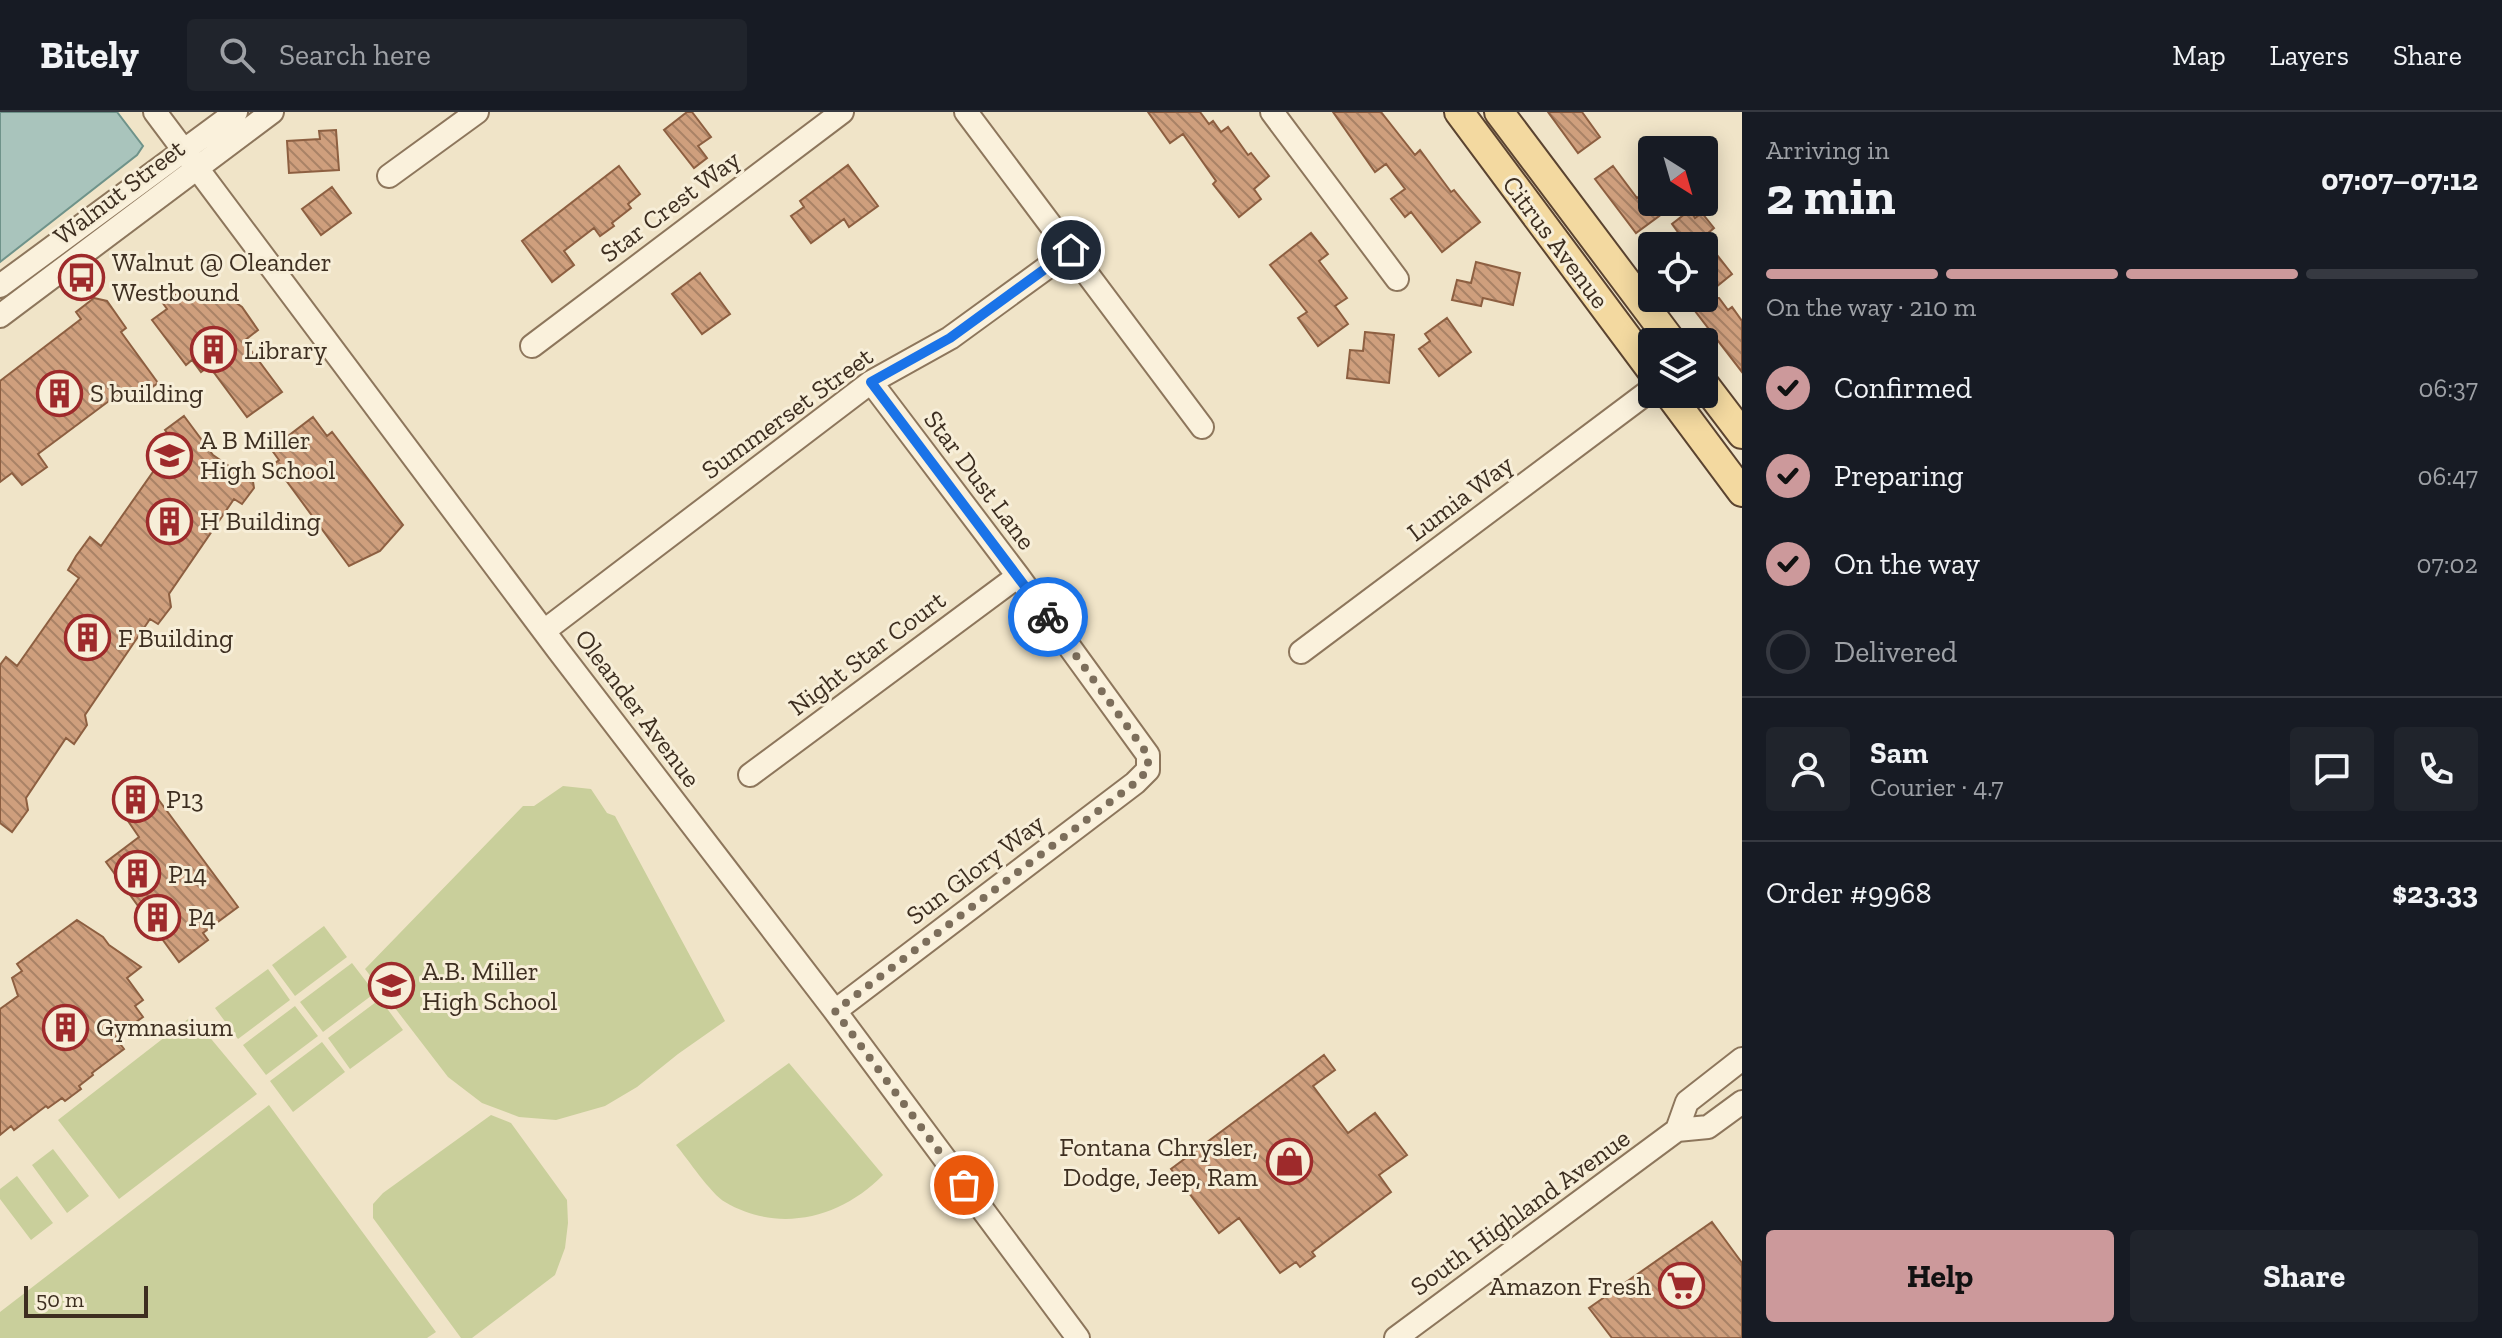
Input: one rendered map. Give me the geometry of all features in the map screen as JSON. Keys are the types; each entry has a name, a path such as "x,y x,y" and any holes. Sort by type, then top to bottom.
{"main road":[{"name":"Citrus Avenue","path":"1459,112 1638,352"},
{"name":"Citrus Avenue","path":"1499,112 1661,328"},
{"path":"1718,402 1742,434"},
{"path":"1679,408 1742,492"}],"street":[{"name":"Oleander Avenue","path":"155,112 544,631 835,1011 1078,1338"},
{"name":"Walnut Street","path":"0,316 191,160 236,112"},
{"name":"Walnut Street","path":"0,286 191,160 272,112"},
{"path":"389,176 477,112"},
{"name":"Star Crest Way","path":"532,346 842,112"},
{"path":"966,112 1202,427"},
{"path":"1272,112 1397,279"},
{"name":"Summerset Street","path":"544,631 871,382 950,338 1071,250"},
{"name":"Star Dust Lane","path":"871,382 1148,755 1148,770"},
{"name":"Lumia Way","path":"1301,652 1638,399"},
{"name":"Night Star Court","path":"750,775 1018,576"},
{"name":"Sun Glory Way","path":"835,1011 1148,770"},
{"name":"South Highland Avenue","path":"1677,1130 1687,1102 1742,1059"},
{"name":"South Highland Avenue","path":"1396,1338 1677,1130 1708,1127 1742,1102"}],"green space":[{"path":"563,786 591,789 607,813 615,816 725,1021 637,1087 605,1106 556,1120 519,1117 482,1103 448,1077 365,969 523,806 534,806"},
{"path":"324,926 347,957 295,996 272,965"},
{"path":"352,963 375,993 323,1032 300,1002"},
{"path":"268,969 290,1000 238,1039 215,1008"},
{"path":"380,999 403,1030 350,1069 328,1038"},
{"path":"295,1006 318,1036 266,1075 243,1045"},
{"path":"192,1016 257,1094 119,1199 58,1120"},
{"path":"322,1042 345,1072 293,1112 270,1081"},
{"path":"789,1063 883,1175 848,1202 829,1211 788,1219 746,1212 725,1202 706,1184 676,1145"},
{"path":"269,1105 436,1332 427,1338 0,1338 0,1312"},
{"path":"491,1115 511,1123 567,1200 565,1248 555,1275 472,1338 461,1338 373,1218 373,1204 383,1193"},
{"path":"53,1149 89,1196 67,1213 32,1165"},
{"path":"17,1176 53,1223 31,1240 0,1199 0,1189"}],"water":[{"path":"0,112 117,112 143,146 137,155 0,262"}],"building":[{"path":"687,112 692,112 711,137 698,146 707,158 694,168 664,130"},
{"path":"1148,112 1200,112 1209,124 1213,121 1221,132 1228,127 1248,155 1251,153 1269,176 1254,189 1261,199 1239,217 1213,184 1216,181 1183,134 1170,143"},
{"path":"1333,112 1381,112 1415,155 1420,150 1451,192 1454,190 1480,222 1442,252 1411,212 1405,217 1391,199 1405,189 1386,164 1375,172"},
{"path":"1548,112 1582,112 1600,137 1578,153"},
{"path":"336,130 339,170 289,173 287,141 320,139 319,131"},
{"path":"848,165 878,206 849,227 844,219 811,243 791,216 804,207 800,201"},
{"path":"619,166 640,194 628,204 631,208 612,223 614,226 600,236 594,228 564,251 574,265 552,282 522,241"},
{"path":"1613,166 1638,197 1638,216 1659,216 1636,233 1595,179"},
{"path":"332,187 351,213 321,235 302,209"},
{"path":"1682,216 1704,216 1714,228 1709,232 1678,232 1672,224"},
{"path":"1311,233 1328,254 1319,261 1347,298 1335,306 1348,324 1318,346 1298,318 1307,312 1270,265"},
{"path":"1718,256 1732,274 1718,286"},
{"path":"1476,262 1520,273 1513,305 1483,298 1481,306 1452,300 1457,280 1471,283"},
{"path":"700,273 730,314 702,334 672,294"},
{"name":"Library","path":"194,290 225,295 242,307 258,330 244,341 282,392 247,417 209,366 201,372 192,360 186,365 152,320 167,309 162,302 171,295"},
{"name":"S building","path":"94,298 107,301 126,328 121,332 158,383 134,400 125,389 38,454 47,467 22,485 12,473 0,482 0,381 81,319 76,312"},
{"path":"1719,298 1728,310 1732,307 1742,321 1742,372 1718,341 1718,328 1708,328 1696,312 1718,312"},
{"path":"1447,318 1471,352 1439,376 1419,349 1430,341 1425,334"},
{"path":"1365,332 1394,335 1389,383 1347,378 1350,350 1363,351"},
{"path":"184,416 213,455 239,473 242,468 252,475 254,488 242,504 234,499 169,594 171,607 158,624 150,619 85,715 87,725 74,744 66,738 26,798 28,810 12,832 0,823 0,665 6,657 17,666 79,578 68,570 76,556 90,537 101,546 169,449 164,442 170,437 165,430"},
{"path":"313,417 327,436 332,432 403,525 380,551 349,566 274,464 279,460 271,449"},
{"path":"144,780 238,907 203,933 208,940 179,962 106,862 139,837 115,802"},
{"name":"Gymnasium","path":"77,920 141,967 127,978 143,1000 135,1006 143,1017 115,1037 124,1049 92,1073 79,1086 81,1089 65,1101 62,1098 48,1108 46,1106 14,1130 11,1126 0,1135 0,1009 18,996 12,978 22,971 17,964"},
{"name":"Fontana Chrysler, Dodge, Jeep, Ram","path":"1324,1055 1335,1070 1313,1086 1348,1133 1375,1113 1407,1155 1379,1175 1391,1192 1312,1252 1315,1256 1300,1267 1296,1262 1280,1273 1239,1218 1219,1233 1171,1169"},
{"name":"Amazon Fresh","path":"1712,1222 1742,1263 1742,1338 1612,1338 1589,1308"}],"way so far":[{"path":"964,1185 835,1011 1148,770 1148,755 1048,617"}],"place":[{"name":"Walnut @ Oleander Westbound","path":"81,277"},
{"name":"Library","path":"213,350"},
{"name":"S building","path":"59,393"},
{"name":"A B Miller High School","path":"169,455"},
{"name":"H Building","path":"169,521"},
{"name":"F Building","path":"87,638"},
{"name":"P13","path":"135,799"},
{"name":"P14","path":"137,874"},
{"name":"P4","path":"157,917"},
{"name":"A.B. Miller High School","path":"391,986"},
{"name":"Gymnasium","path":"65,1027"},
{"name":"Fontana Chrysler, Dodge, Jeep, Ram","path":"1289,1162"},
{"name":"Amazon Fresh","path":"1682,1286"}],"route":[{"path":"1048,617 871,382 950,338 1071,250"}]}
